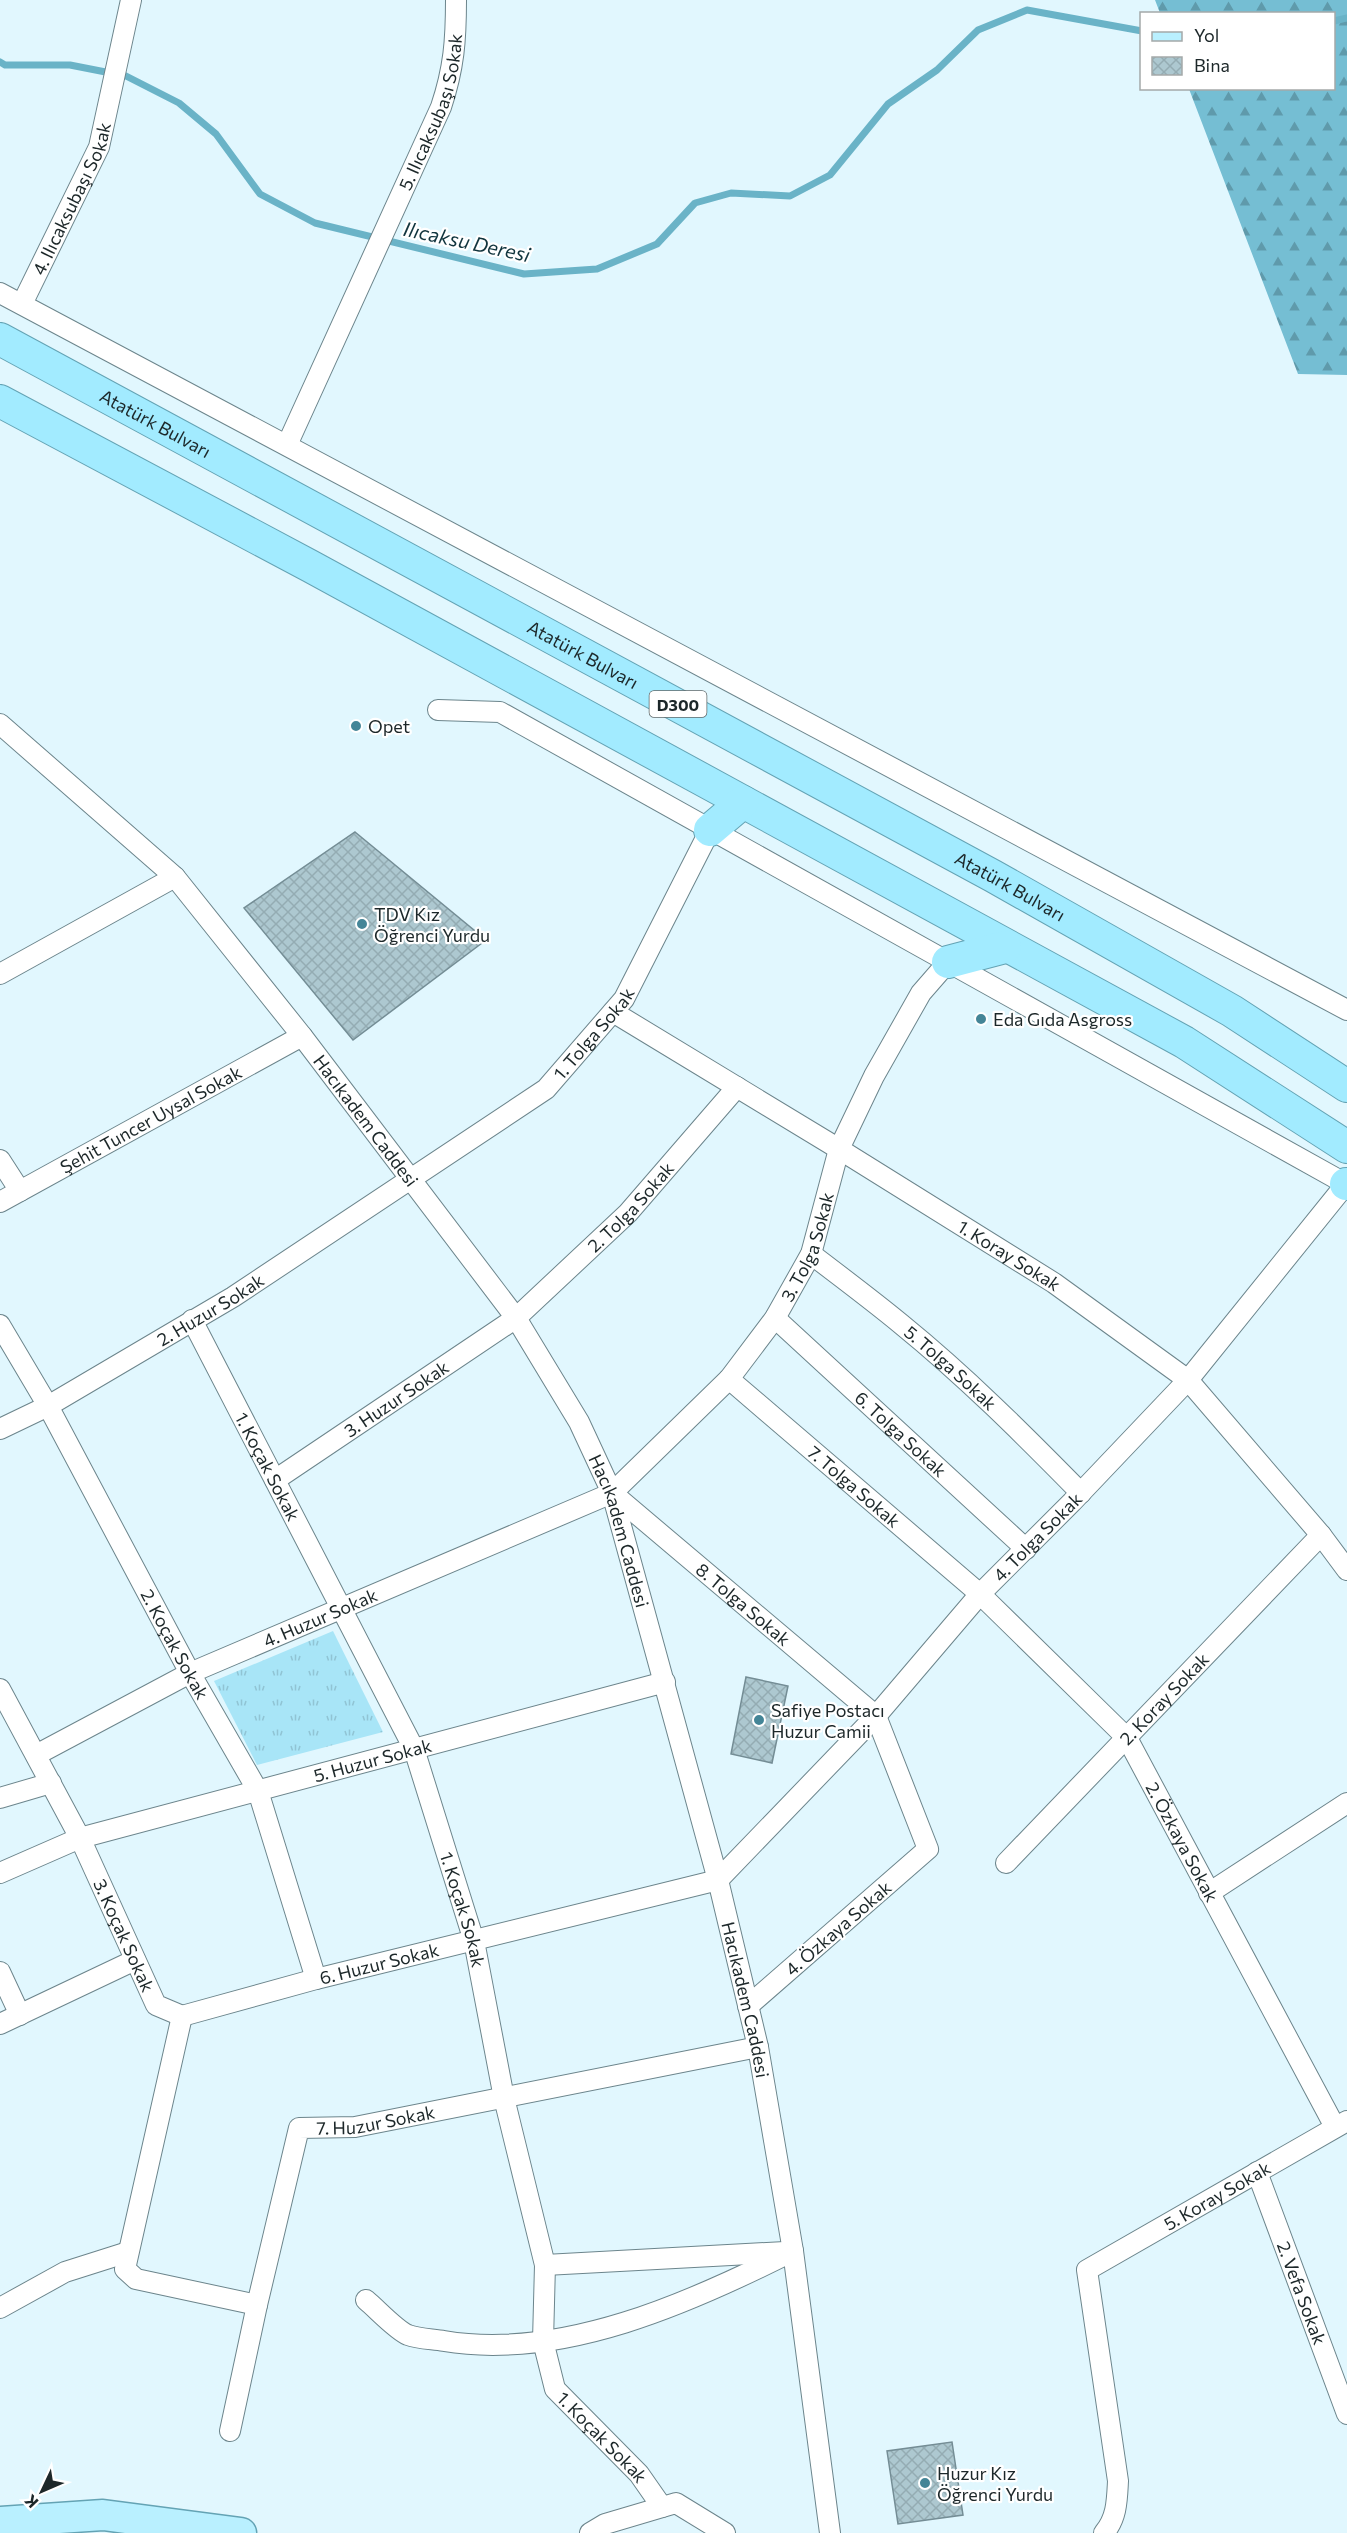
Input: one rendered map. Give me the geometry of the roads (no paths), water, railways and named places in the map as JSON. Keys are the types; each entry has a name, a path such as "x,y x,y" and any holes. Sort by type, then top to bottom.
{"highway":[{"name":"Atatürk Bulvarı","path":"0,339 993,876 1232,1011 1347,1086"},
{"path":"0,401 310,566 1005,947 1184,1042 1347,1147"},
{"path":"710,830 743,802"},
{"path":"948,962 1005,947"}],"main road":[{"path":"0,2522 102,2515 241,2533"}],"street":[{"name":"4. Ilıcaksubaşı Sokak","path":"22,304 99,147 131,0"},
{"name":"5. Ilıcaksubaşı Sokak","path":"287,445 441,107 452,76 456,44 456,0"},
{"path":"0,293 1347,1010"},
{"path":"438,710 500,712 1347,1184"},
{"name":"Hacıkadem Caddesi","path":"0,724 175,877 302,1036 516,1318 579,1422 612,1493 718,1880 758,2047 793,2251 830,2533"},
{"name":"1. Tolga Sokak","path":"410,1177 546,1089 613,1012 624,999 710,830"},
{"path":"0,974 175,877"},
{"name":"3. Tolga Sokak","path":"612,1493 729,1379 775,1318 811,1254 839,1149 874,1076 921,993 948,962"},
{"name":"1. Koray Sokak","path":"613,1012 1054,1283 1188,1380 1321,1534 1347,1570"},
{"name":"Şehit Tuncer Uysal Sokak","path":"0,1202 302,1036"},
{"name":"2. Tolga Sokak","path":"516,1318 628,1213 737,1087"},
{"path":"0,1160 20,1191"},
{"name":"2. Huzur Sokak","path":"0,1429 48,1406 233,1297 410,1177"},
{"name":"4. Tolga Sokak","path":"718,1880 876,1716 980,1594 1188,1380 1347,1184"},
{"name":"5. Tolga Sokak","path":"811,1254 901,1323 955,1370 1012,1422 1081,1492"},
{"name":"3. Huzur Sokak","path":"275,1480 516,1318"},
{"name":"6. Tolga Sokak","path":"775,1318 1026,1549"},
{"name":"1. Koçak Sokak","path":"192,1320 414,1749 474,1941 504,2098 545,2265 543,2341 555,2389 639,2474 662,2507"},
{"name":"2. Koçak Sokak","path":"0,1325 48,1406 190,1673 258,1791 316,1979"},
{"name":"7. Tolga Sokak","path":"729,1379 980,1594"},
{"name":"4. Huzur Sokak","path":"36,1755 190,1673 612,1493"},
{"name":"8. Tolga Sokak","path":"612,1493 876,1716"},
{"name":"2. Koray Sokak","path":"1006,1863 1321,1534"},
{"name":"2. Özkaya Sokak","path":"980,1594 1127,1738 1209,1893 1341,2124"},
{"name":"5. Huzur Sokak","path":"0,1873 80,1838 665,1682"},
{"name":"3. Koçak Sokak","path":"0,1689 80,1838 156,2005 182,2016"},
{"name":"4. Özkaya Sokak","path":"748,2006 928,1849 876,1716"},
{"path":"0,1798 51,1783"},
{"path":"1209,1893 1347,1803"},
{"name":"6. Huzur Sokak","path":"182,2016 316,1979 718,1880"},
{"path":"0,2025 135,1960"},
{"path":"0,1972 20,2015"},
{"path":"182,2016 125,2269 136,2279 256,2305"},
{"name":"7. Huzur Sokak","path":"230,2431 256,2305 298,2128 355,2127 758,2047"},
{"name":"5. Koray Sokak","path":"1104,2533 1117,2507 1118,2481 1087,2270 1341,2124"},
{"name":"2. Vefa Sokak","path":"1257,2172 1347,2414"},
{"path":"545,2265 793,2251"},
{"path":"366,2300 407,2334 468,2345 543,2341 637,2320 718,2289 793,2251"},
{"path":"0,2308 65,2272 128,2252"},
{"path":"590,2533 605,2524 676,2503 725,2533"}],"waterway":[{"name":"Ilıcaksu Deresi","path":"0,62 5,65 70,65 126,76 179,103 216,134 260,194 315,223 524,274 597,269 657,244 695,203 731,193 790,196 830,175 888,104 937,70 978,30 1027,10 1140,31"},
{"name":"Ilıcaksu Deresi","path":"1335,21 1347,18"}],"place":[{"name":"Opet","path":"356,726"},
{"name":"TDV Kız Öğrenci Yurdu","path":"362,924"},
{"name":"Eda Gıda Asgross","path":"981,1019"},
{"name":"Safiye Postacı Huzur Camii","path":"759,1720"},
{"name":"Huzur Kız Öğrenci Yurdu","path":"925,2483"}]}
